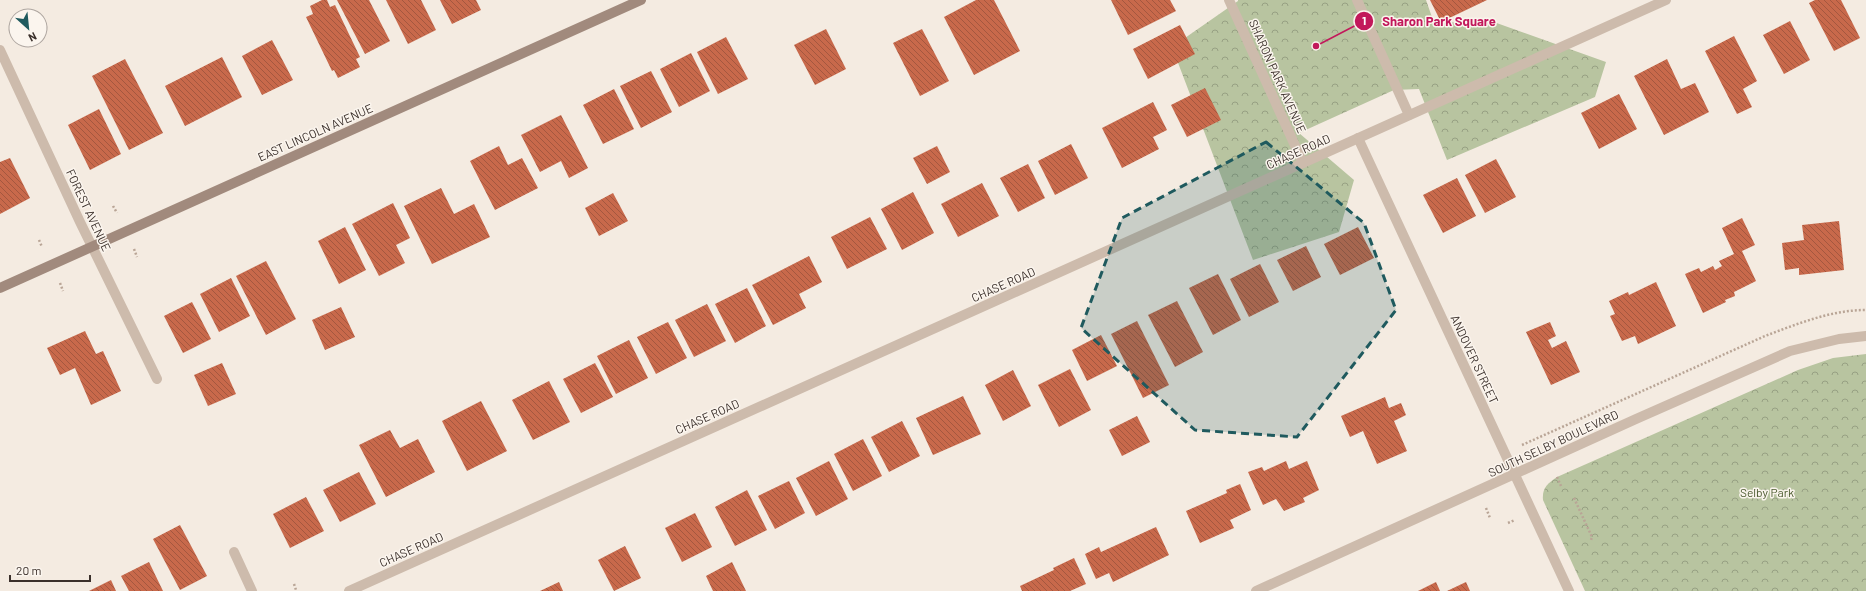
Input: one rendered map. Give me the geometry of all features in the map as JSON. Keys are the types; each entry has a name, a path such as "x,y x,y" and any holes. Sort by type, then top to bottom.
{"main road":[{"name":"EAST LINCOLN AVENUE","path":"0,288 641,0"}],"street":[{"name":"SHARON PARK AVENUE","path":"1230,0 1303,163"},
{"path":"1357,0 1409,116"},
{"name":"CHASE ROAD","path":"349,591 1666,0"},
{"name":"FOREST AVENUE","path":"0,50 92,246 157,379"},
{"name":"ANDOVER STREET","path":"1358,138 1569,591"},
{"name":"SOUTH SELBY BOULEVARD","path":"1256,591 1790,351 1839,339 1866,336"},
{"path":"234,552 252,591"}],"path":[{"path":"114,206 117,213"},
{"path":"39,240 42,247"},
{"path":"134,250 137,257"},
{"path":"60,283 63,291"},
{"path":"1519,447 1765,336 1800,322 1831,314 1866,310"},
{"path":"1557,477 1561,486"},
{"path":"1574,498 1592,537 1591,540"},
{"path":"1486,508 1490,518"},
{"path":"1508,523 1515,520"},
{"path":"294,584 296,590"}],"highlighted area":[{"path":"1266,142 1364,223 1396,310 1297,437 1195,430 1081,328 1122,218"}],"green space":[{"path":"1238,0 1426,0 1434,23 1491,21 1606,62 1595,97 1447,160 1419,89 1394,90 1299,133 1354,180 1339,232 1253,260 1172,47"},
{"name":"Selby Park","path":"1866,354 1866,591 1585,591 1543,500 1544,489 1550,482 1557,477 1798,370 1833,358"}],"building":[{"path":"322,0 327,0 330,7 335,5 360,57 356,59 360,67 338,78 334,70 332,71 306,17 313,14 310,6"},
{"path":"337,0 369,0 390,41 365,54"},
{"path":"386,0 421,0 436,30 408,44"},
{"path":"440,0 476,0 481,10 452,24"},
{"path":"976,0 994,0 1020,51 974,75 944,17"},
{"path":"1111,0 1170,0 1176,11 1128,35"},
{"path":"1430,0 1487,0 1441,22"},
{"path":"1815,0 1841,0 1860,38 1834,51 1809,3"},
{"path":"1790,21 1810,60 1784,74 1763,35"},
{"path":"1180,25 1195,54 1148,79 1133,49"},
{"path":"826,29 846,69 815,85 794,45"},
{"path":"922,29 949,81 920,96 893,43"},
{"path":"1734,36 1757,81 1743,89 1752,107 1737,114 1705,51"},
{"path":"726,37 748,79 718,94 697,52"},
{"path":"272,40 293,80 262,95 242,56"},
{"path":"691,53 710,91 679,107 660,69"},
{"path":"222,57 242,97 185,126 165,86"},
{"path":"125,59 163,133 129,150 92,76"},
{"path":"1667,59 1681,89 1695,83 1709,112 1664,135 1634,76"},
{"path":"651,71 672,112 641,128 620,86"},
{"path":"1205,88 1221,120 1187,137 1171,105"},
{"path":"614,89 634,129 603,144 583,105"},
{"path":"1619,94 1637,129 1599,149 1581,113"},
{"path":"1153,102 1167,130 1153,137 1159,149 1122,168 1102,128"},
{"path":"99,109 121,154 90,170 68,125"},
{"path":"561,115 588,168 569,178 561,161 540,172 521,135"},
{"path":"1071,144 1088,178 1055,195 1038,161"},
{"path":"499,146 508,165 522,158 538,188 495,210 470,161"},
{"path":"937,146 950,172 927,184 913,158"},
{"path":"10,158 30,198 0,214 0,162"},
{"path":"1496,159 1516,197 1485,213 1465,175"},
{"path":"1028,164 1045,198 1018,212 1000,178"},
{"path":"1457,178 1476,216 1443,233 1423,195"},
{"path":"982,183 999,216 958,237 941,204"},
{"path":"441,188 454,214 474,204 490,237 432,264 404,206"},
{"path":"913,192 934,233 902,250 881,209"},
{"path":"613,193 628,221 599,236 585,208"},
{"path":"393,203 410,238 396,245 405,263 379,276 352,224"},
{"path":"870,217 887,249 847,269 831,237"},
{"path":"1742,218 1755,245 1742,251 1756,281 1734,292 1735,296 1725,300 1726,302 1703,313 1685,274 1699,268 1701,272 1713,266 1715,270 1722,266 1719,261 1734,254 1722,228"},
{"path":"1839,221 1844,270 1799,275 1799,268 1785,270 1782,243 1804,240 1802,225"},
{"path":"345,227 366,270 339,284 318,241"},
{"path":"1358,227 1374,258 1340,275 1324,244"},
{"path":"1306,246 1321,277 1293,291 1277,260"},
{"path":"809,256 822,282 799,294 806,308 773,325 752,285"},
{"path":"266,261 296,319 266,335 236,276"},
{"path":"1260,264 1279,302 1249,317 1230,279"},
{"path":"1218,274 1241,320 1213,335 1189,288"},
{"path":"231,278 250,316 219,332 200,294"},
{"path":"1656,282 1676,326 1638,344 1635,336 1622,341 1610,316 1615,314 1609,301 1628,292 1629,295"},
{"path":"747,288 766,326 735,343 715,304"},
{"path":"1177,301 1203,352 1175,367 1148,315"},
{"path":"192,302 211,339 183,353 164,316"},
{"path":"707,304 726,341 694,357 675,320"},
{"path":"341,307 355,337 325,350 312,320"},
{"path":"1137,321 1169,385 1143,398 1111,334"},
{"path":"668,322 687,358 656,374 637,337"},
{"path":"1550,322 1556,336 1548,340 1552,348 1566,341 1580,372 1551,385 1526,332"},
{"path":"85,331 96,354 103,351 121,391 91,405 75,368 60,375 47,348"},
{"path":"1101,335 1117,366 1087,381 1072,350"},
{"path":"629,340 648,378 616,394 597,356"},
{"path":"222,363 236,394 208,406 194,375"},
{"path":"595,363 613,397 581,413 563,379"},
{"path":"1070,369 1091,410 1059,427 1038,385"},
{"path":"1013,370 1031,406 1003,421 985,385"},
{"path":"549,381 570,422 533,440 512,400"},
{"path":"963,396 981,434 933,455 916,418"},
{"path":"1385,397 1389,408 1401,403 1406,415 1394,421 1407,451 1377,464 1363,431 1350,437 1341,416"},
{"path":"481,401 507,451 467,471 442,421"},
{"path":"1137,416 1150,442 1122,456 1109,430"},
{"path":"902,421 920,456 889,472 871,437"},
{"path":"390,430 400,448 418,439 435,472 386,497 359,445"},
{"path":"863,439 882,476 853,491 834,454"},
{"path":"829,461 848,499 816,516 796,478"},
{"path":"1286,461 1289,469 1307,461 1319,490 1303,498 1305,502 1284,511 1276,499 1263,505 1248,472 1262,467 1264,471"},
{"path":"359,472 376,504 340,522 323,490"},
{"path":"789,481 805,513 775,529 758,496"},
{"path":"1240,484 1251,510 1230,520 1234,528 1200,543 1186,511 1227,493 1226,490"},
{"path":"747,490 767,530 735,546 715,507"},
{"path":"306,497 324,531 290,548 273,514"},
{"path":"695,513 712,547 682,562 665,528"},
{"path":"180,525 207,576 180,590 153,539"},
{"path":"1156,527 1169,555 1113,582 1109,573 1096,579 1085,554 1099,547 1101,552"},
{"path":"625,546 641,578 614,591 598,560"},
{"path":"1074,558 1086,584 1070,591 1022,591 1020,586 1054,570 1053,568"},
{"path":"149,562 163,591 129,591 121,576"},
{"path":"732,562 746,591 713,591 706,576"},
{"path":"111,580 116,591 89,591"},
{"path":"559,582 563,591 540,591"},
{"path":"1436,582 1440,591 1418,591"},
{"path":"1466,582 1470,591 1447,591"}],"place":[{"name":"Sharon Park Square","path":"1316,46"}]}
